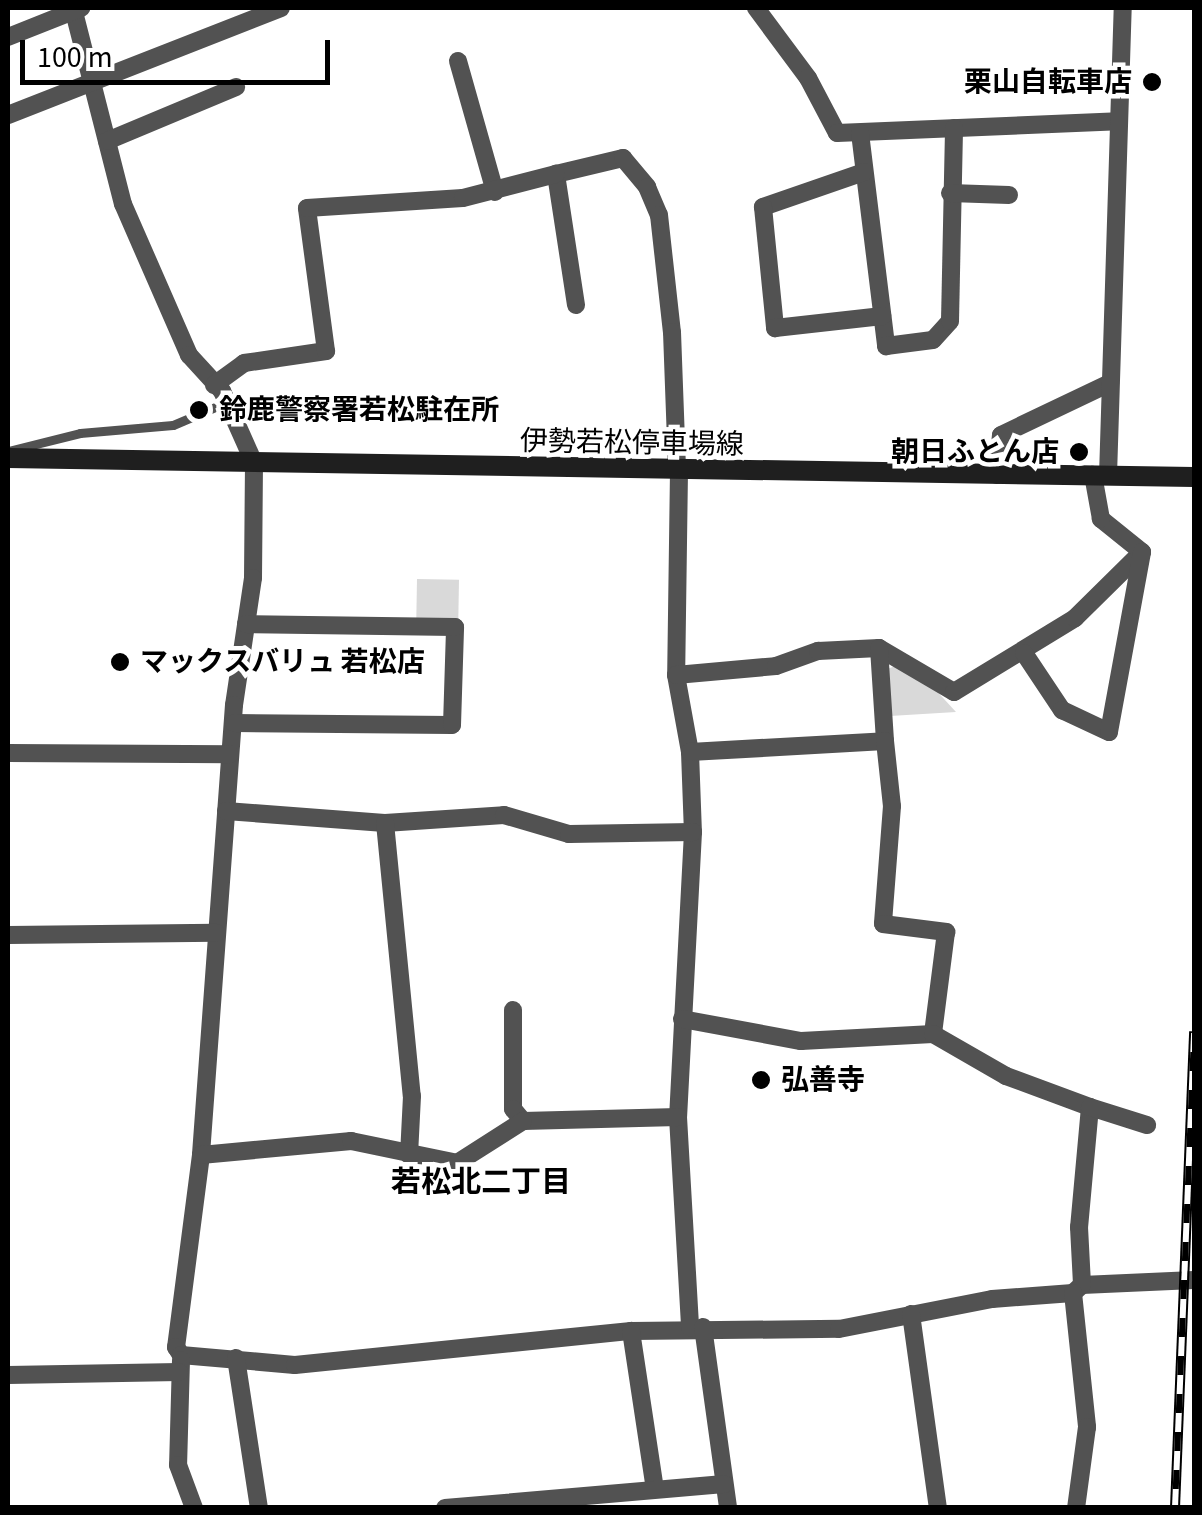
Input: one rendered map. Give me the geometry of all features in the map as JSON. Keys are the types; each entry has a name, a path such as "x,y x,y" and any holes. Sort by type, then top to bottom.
{"main road":[{"name":"伊勢若松停車場線","path":"8,455 678,471 1194,477"}],"street":[{"path":"8,115 281,8"},
{"path":"756,8 808,78 837,133 1118,121"},
{"path":"1123,8 1110,383 1101,518 1142,552"},
{"path":"8,37 76,9 123,204 178,332 227,402 254,463 246,624 230,754 201,1156 176,1347 180,1363 178,1465 194,1508"},
{"path":"458,61 496,192"},
{"path":"107,140 236,87"},
{"path":"860,132 886,346 933,340 950,320 954,128"},
{"path":"214,385 244,363 326,351 307,208 496,192 623,158 659,216 672,332 678,471 676,675 690,752 693,832 678,1117 696,1327 728,1508"},
{"path":"864,172 763,207 775,328 882,316"},
{"path":"556,174 576,305"},
{"path":"950,193 1009,195"},
{"path":"996,475 1000,434 1110,383"},
{"path":"676,675 776,666 818,650 879,648 954,692 1010,654 1024,652 1075,618 1142,552"},
{"path":"1024,652 1062,710 1109,732 1142,552"},
{"path":"234,722 452,725 455,627 246,624"},
{"path":"879,648 892,806 883,924 946,932 933,1034"},
{"path":"690,752 885,741"},
{"path":"8,753 230,754"},
{"path":"226,811 384,823 504,814 569,834 693,832"},
{"path":"384,823 412,1096 409,1154"},
{"path":"8,935 216,934"},
{"path":"513,1010 513,1108 523,1121"},
{"path":"682,1019 801,1041 933,1034 1006,1076 1147,1124"},
{"path":"1076,1508 1087,1427 1078,1289 1079,1227 1090,1106"},
{"path":"201,1156 351,1141 457,1163 523,1121 678,1117"},
{"path":"8,1375 236,1358 295,1365 696,1327 798,1332 1078,1289 1194,1280"},
{"path":"910,1314 938,1508"},
{"path":"630,1331 654,1489"},
{"path":"236,1358 259,1508"},
{"path":"444,1508 724,1484"}],"lane":[{"path":"8,455 80,433 173,425 227,402"}],"shaded area":[{"path":"417,579 459,580 458,620 416,619"},
{"path":"898,665 933,687 956,712 890,716 887,669"}],"railway":[{"path":"1175,1508 1194,1031"}],"place":[{"name":"栗山自転車店","path":"1152,82"},
{"name":"鈴鹿警察署若松駐在所","path":"199,410"},
{"name":"朝日ふとん店","path":"1079,452"},
{"name":"マックスバリュ 若松店","path":"120,662"},
{"name":"弘善寺","path":"761,1080"}],"district":[{"name":"若松北二丁目","path":"481,1183"}]}
